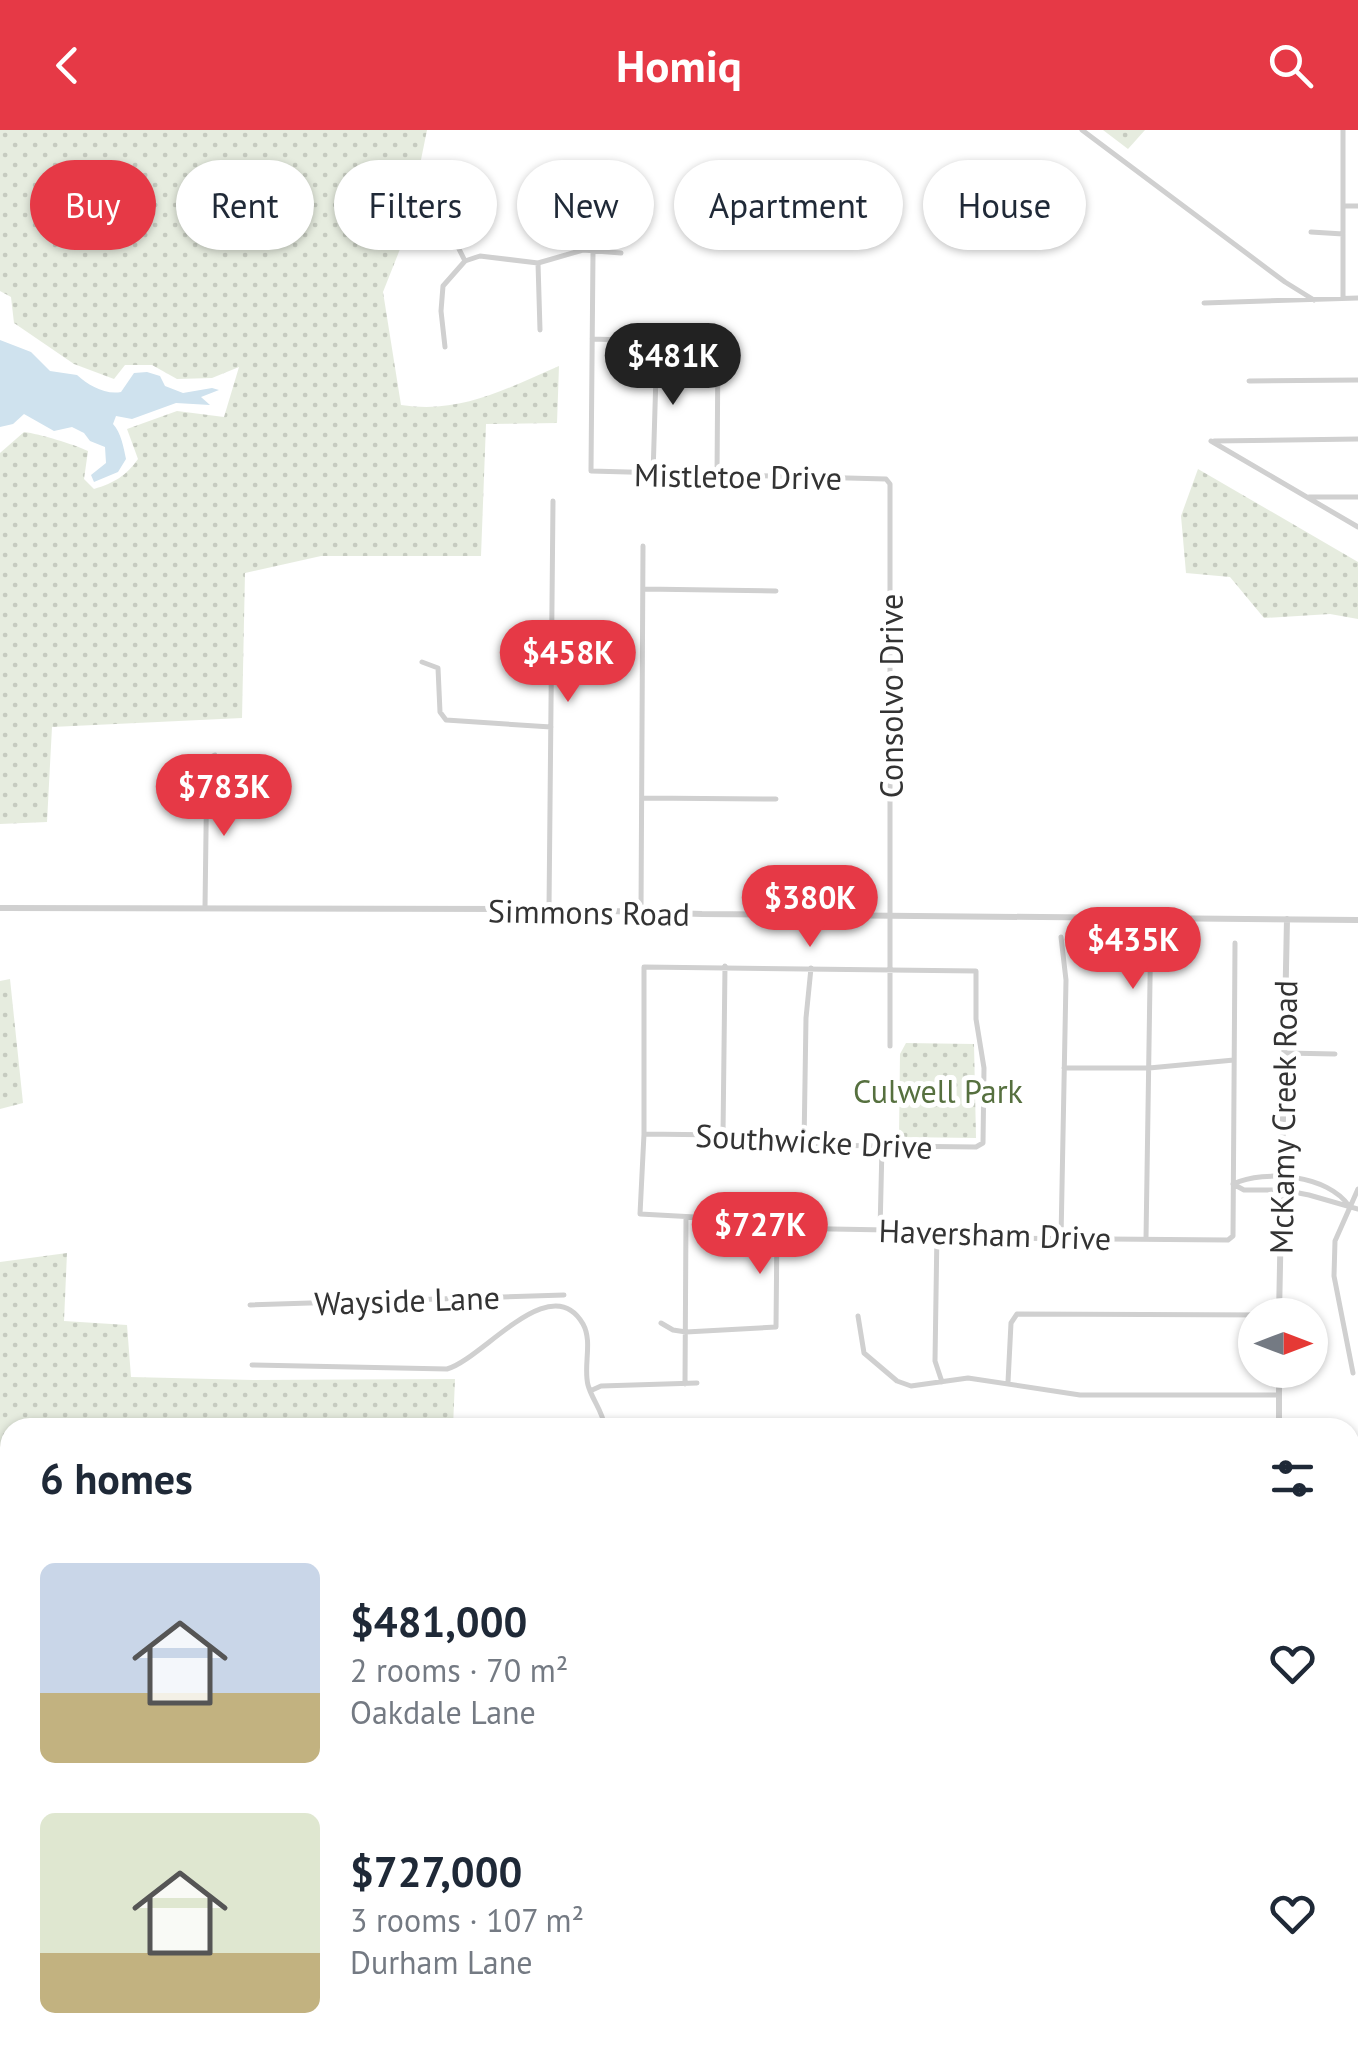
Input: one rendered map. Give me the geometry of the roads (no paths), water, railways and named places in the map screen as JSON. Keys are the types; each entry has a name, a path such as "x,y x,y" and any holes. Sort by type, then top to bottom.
{"street":[{"path":"1082,130 1284,282 1314,300"},
{"path":"1343,130 1344,298"},
{"path":"1342,206 1358,206"},
{"path":"1311,232 1342,234"},
{"path":"459,250 464,261"},
{"path":"445,347 440,311 443,286 464,261 491,257 538,263 572,252 621,253"},
{"path":"593,253 592,339 731,343"},
{"path":"538,263 540,330"},
{"path":"1204,303 1358,298"},
{"name":"Mistletoe Drive","path":"592,339 591,471 886,479"},
{"path":"654,475 657,341"},
{"path":"718,342 718,476"},
{"path":"1249,381 1358,380"},
{"path":"1358,439 1210,441 1358,526"},
{"name":"Consolvo Drive","path":"886,479 892,490 890,1046"},
{"path":"1306,497 1358,498"},
{"path":"549,909 553,501"},
{"path":"640,913 644,546"},
{"path":"644,589 776,590"},
{"path":"422,662 438,668 440,712 446,720 550,727"},
{"path":"205,908 207,759 214,755"},
{"path":"642,798 776,799"},
{"name":"Simmons Road","path":"0,908 549,909 1358,920"},
{"path":"1146,1238 1151,917"},
{"name":"McKamy Creek Road","path":"1280,1298 1287,919"},
{"path":"1060,937 1066,980 1062,1238"},
{"path":"1233,1184 1235,943"},
{"path":"723,1135 726,966"},
{"path":"644,1134 644,968 890,968"},
{"path":"804,1145 810,968"},
{"name":"Southwicke Drive","path":"644,1134 723,1135 804,1145 971,1148 983,1143 984,1068 976,1031 976,971 890,968"},
{"path":"1285,1053 1335,1054"},
{"path":"1064,1068 1149,1068 1234,1060"},
{"name":"Haversham Drive","path":"644,1134 640,1214 732,1219 777,1228 936,1230 997,1238 1232,1238 1233,1184"},
{"path":"880,1230 882,1146"},
{"path":"1233,1184 1245,1178 1307,1180 1341,1194 1349,1206"},
{"path":"1233,1184 1244,1190 1283,1190 1358,1209"},
{"path":"1353,1374 1334,1276 1335,1241 1358,1189"},
{"path":"686,1217 686,1384"},
{"path":"661,1323 686,1332 776,1327 777,1228"},
{"path":"936,1230 936,1362 942,1382"},
{"name":"Wayside Lane","path":"250,1306 564,1295"},
{"path":"252,1365 448,1369 470,1359 536,1308 548,1306 572,1311 582,1323 590,1391 603,1418"},
{"path":"1008,1382 1011,1324 1017,1314 1238,1315"},
{"path":"858,1316 864,1353 904,1385 968,1378 1080,1395 1279,1395"},
{"path":"590,1391 602,1386 697,1383"},
{"path":"1279,1388 1279,1418"}],"water":[{"path":"0,340 31,352 50,371 77,375 109,392 121,392 134,373 147,372 160,376 165,386 183,393 219,390 201,397 210,405 176,403 132,419 116,416 113,424 126,459 118,472 94,482 91,475 106,463 105,447 90,441 84,433 72,427 54,431 24,414 13,424 0,427"}],"park label":[{"name":"Culwell Park","path":"938,1091"}]}
